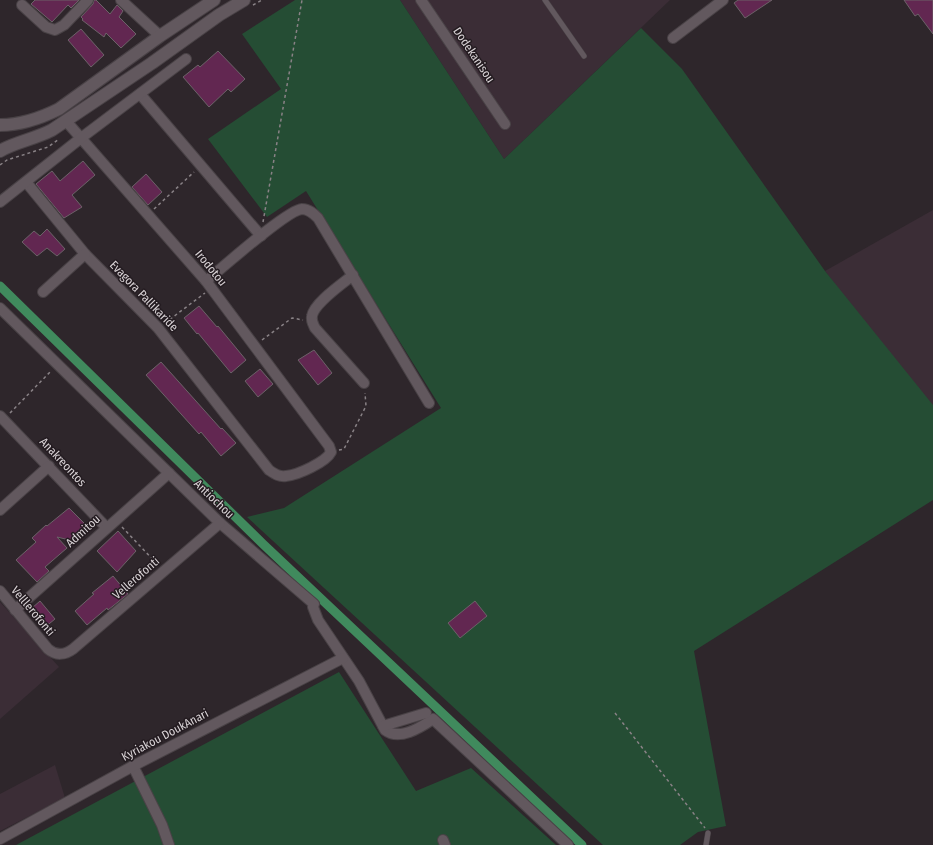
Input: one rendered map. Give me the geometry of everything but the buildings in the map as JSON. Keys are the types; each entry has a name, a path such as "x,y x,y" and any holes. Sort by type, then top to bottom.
{"main road":[{"path":"0,125 21,123 42,117 59,109 160,36 214,0"},
{"path":"0,151 41,136 66,121 152,63 219,15 244,0"}],"street":[{"path":"22,5 46,27 55,30 64,25 88,0"},
{"path":"121,0 160,36"},
{"name":"Dodekanisou","path":"421,0 505,124"},
{"path":"674,38 723,0"},
{"path":"0,202 81,138 186,59"},
{"path":"140,94 261,236"},
{"name":"Irodotou","path":"66,121 208,285 329,446 331,452"},
{"name":"Evagora Pallikaride","path":"26,182 85,254 158,328 269,470 277,476 295,474 324,461 329,457 331,452"},
{"path":"208,285 261,236 288,216 298,210 304,209 309,211 318,218 429,403"},
{"path":"43,292 85,254"},
{"path":"352,276 316,307 312,316 312,322 315,328 364,383"},
{"name":"Antiochou","path":"0,308 220,523 314,604 313,607 318,620 359,681 385,730 393,734 402,734 414,730 429,716 568,845"},
{"name":"Anakreontos","path":"2,418 106,527"},
{"path":"0,510 49,466"},
{"name":"Admitou","path":"15,610 106,527 169,473"},
{"name":"Vellerofonti","path":"68,652 220,523"},
{"name":"Velllerofonti","path":"0,591 51,651 57,654 68,652"},
{"name":"Kyriakou DoukAnari","path":"0,839 133,766 343,658"},
{"path":"133,766 162,825 169,845"}],"lane":[{"path":"545,0 584,56"},
{"path":"706,845 708,833"}],"path":[{"path":"261,236 302,0"},
{"path":"148,215 201,166"},
{"path":"158,328 208,285"},
{"path":"254,346 292,318 312,322"},
{"path":"2,418 58,364"},
{"path":"331,452 344,449 366,406 364,383"},
{"path":"115,519 164,571"},
{"path":"615,713 708,833"}],"shaded area":[{"path":"400,0 670,0 504,159"},
{"path":"933,210 933,413 825,271"},
{"path":"0,602 59,667 0,719"},
{"path":"55,765 65,798 0,831 0,794"}],"green space":[{"path":"295,0 400,0 504,159 641,28 682,69 825,271 933,405 933,500 694,651 726,826 698,832 680,845 603,845 247,517 284,508 441,408 306,191 267,217 208,139 281,89 242,34"},
{"path":"339,672 416,791 471,768 556,845 16,845"}],"waterway":[{"path":"0,286 263,544 582,845"}]}
